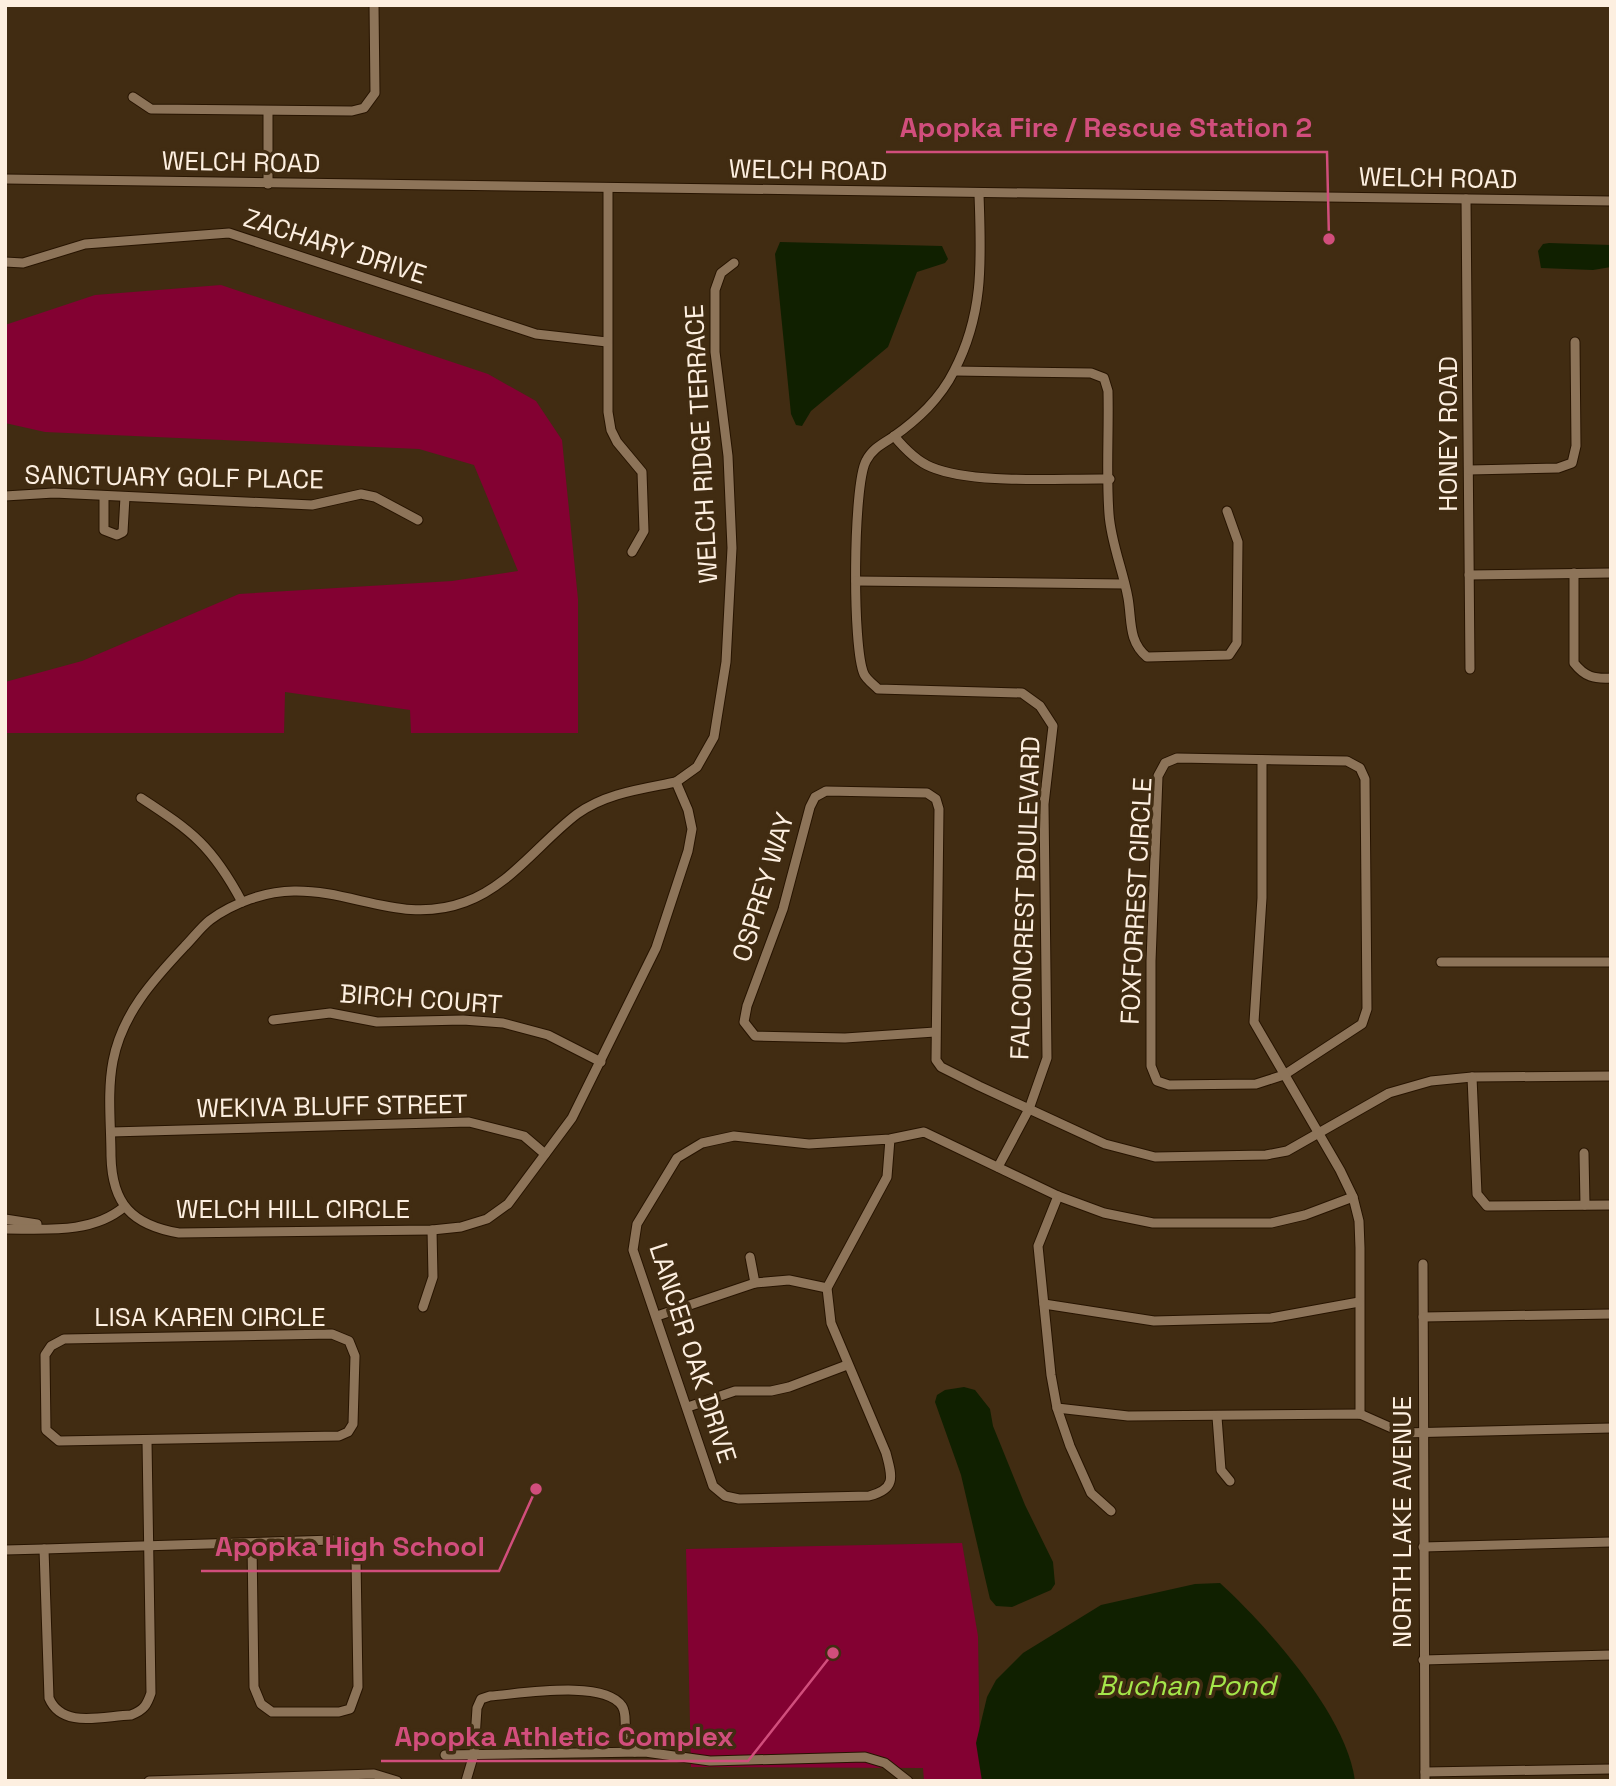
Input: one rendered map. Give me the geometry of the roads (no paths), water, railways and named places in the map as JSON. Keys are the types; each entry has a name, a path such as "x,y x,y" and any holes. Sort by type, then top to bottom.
{"street":[{"path":"133,97 151,109 352,111 371,103 375,93 374,5"},
{"path":"268,111 268,184"},
{"name":"WELCH ROAD","path":"5,179 1611,201"},
{"path":"608,188 607,342 611,430 617,442 635,460 642,472 644,487 644,531 632,552"},
{"name":"FALCONCREST BOULEVARD","path":"979,194 982,281 974,320 955,371 935,402 873,450 864,464 860,489 856,630 864,674 878,689 1021,693 1040,706 1053,726 1044,804 1047,1058 1029,1109 998,1167"},
{"name":"HONEY ROAD","path":"1466,199 1470,669"},
{"name":"ZACHARY DRIVE","path":"5,262 23,263 85,244 229,233 536,334 566,340 607,342"},
{"name":"WELCH RIDGE TERRACE","path":"676,782 697,767 714,737 726,662 732,548 728,456 715,352 715,290 721,274 734,263"},
{"path":"1469,470 1558,468 1572,463 1576,446 1575,342"},
{"path":"955,371 1091,373 1104,378 1108,391 1109,514 1132,636 1139,650 1147,657 1229,656 1237,643 1238,542 1227,511"},
{"path":"894,436 906,451 931,467 976,476 1110,480"},
{"name":"SANCTUARY GOLF PLACE","path":"5,496 54,493 312,505 361,494 375,497 418,520"},
{"path":"104,496 104,530 117,535 123,532 125,497"},
{"path":"1574,573 1574,663 1582,673 1595,679 1611,678"},
{"path":"1469,575 1611,573"},
{"path":"856,581 1124,583"},
{"name":"FOXFORREST CIRCLE","path":"1177,758 1347,761 1360,768 1365,779 1367,1009 1362,1024 1284,1075 1256,1084 1170,1085 1157,1081 1152,1066 1151,961 1158,776 1165,763 1177,758"},
{"path":"1262,760 1262,898 1254,1021 1353,1197 1359,1221 1360,1414"},
{"path":"5,1229 84,1227 109,1220 124,1207 112,1174 113,1060 126,1022 146,988 209,920 242,902 292,891 323,892 398,910 433,910 466,902 499,883 578,813 613,795 676,782"},
{"name":"WELCH HILL CIRCLE","path":"124,1207 155,1229 179,1233 432,1230 461,1227 487,1219 508,1205 572,1118 656,948 688,851 692,830 688,810 676,782"},
{"name":"OSPREY WAY","path":"935,1032 845,1038 755,1036 744,1022 747,1006 783,909 810,807 815,797 826,791 927,793 936,799 939,809 936,1060 941,1067 1029,1109"},
{"path":"141,799 191,830 224,868 242,902"},
{"path":"1441,962 1611,962"},
{"name":"BIRCH COURT","path":"273,1020 330,1013 377,1022 463,1020 503,1023 548,1035 601,1062"},
{"path":"1029,1109 1105,1144 1155,1157 1266,1155 1287,1151 1319,1135 1389,1093 1430,1081 1472,1077 1611,1076"},
{"path":"1472,1077 1477,1194 1482,1202 1487,1206 1611,1205"},
{"name":"WEKIVA BLUFF STREET","path":"111,1132 468,1122 524,1136 545,1154"},
{"name":"LANCER OAK DRIVE","path":"828,1288 831,1323 886,1453 891,1471 890,1486 883,1493 830,1497 739,1499 725,1496 713,1486 633,1250 637,1224 677,1158 702,1143 734,1136 809,1144 890,1139 924,1132 1058,1196 1104,1213 1153,1223 1271,1223 1305,1215 1353,1197"},
{"path":"657,1316 755,1283 789,1280 828,1288 887,1177 890,1139"},
{"path":"1584,1153 1585,1205"},
{"path":"1058,1196 1038,1246 1057,1408 1091,1493 1111,1511"},
{"path":"5,1219 56,1227"},
{"path":"423,1307 433,1277 432,1230"},
{"path":"750,1257 755,1283"},
{"name":"NORTH LAKE AVENUE","path":"1423,1264 1425,1777"},
{"path":"1044,1304 1154,1321 1271,1318 1359,1302"},
{"path":"1423,1317 1611,1314"},
{"name":"LISA KAREN CIRCLE","path":"318,1334 331,1334 349,1341 355,1356 353,1424 348,1432 339,1436 147,1441 59,1441 51,1437 46,1430 45,1355 51,1346 64,1339 318,1334"},
{"path":"688,1407 735,1391 771,1391 789,1387 847,1365"},
{"path":"1057,1408 1128,1416 1217,1417 1322,1412 1360,1414 1403,1433 1611,1428"},
{"path":"1217,1417 1221,1470 1230,1481"},
{"path":"44,1549 49,1698 55,1711 66,1718 131,1715 148,1705 151,1693 147,1441"},
{"path":"5,1550 333,1540 347,1546 356,1558 358,1687 350,1709 339,1712 272,1712 257,1698 254,1687 252,1543"},
{"path":"1423,1547 1611,1542"},
{"path":"1423,1660 1611,1655"},
{"path":"466,1781 474,1754 477,1708 481,1699 491,1696 580,1690 603,1692 617,1700 624,1709 626,1732 635,1752"},
{"path":"445,1755 635,1752 710,1761 864,1757 885,1763 908,1781"},
{"path":"1425,1777 1611,1769"},
{"path":"149,1781 374,1774 397,1781"}],"water":[{"path":"780,242 942,246 948,259 945,263 917,272 888,347 811,411 802,426 796,425 791,414 775,254"},
{"path":"1543,244 1611,245 1611,267 1593,270 1541,268 1538,251"},
{"path":"964,1387 975,1390 990,1409 993,1426 1025,1505 1053,1562 1055,1584 1051,1590 1012,1607 996,1606 990,1599 961,1475 935,1402 937,1395 945,1390"},
{"name":"Buchan Pond","path":"1220,1583 1282,1648 1321,1701 1349,1756 1355,1781 982,1781 976,1743 987,1697 996,1680 1023,1653 1101,1605 1195,1584"}],"place":[{"name":"Apopka Fire / Rescue Station 2","path":"1329,239"},
{"name":"Apopka High School","path":"536,1489"},
{"name":"Apopka Athletic Complex","path":"833,1653"}]}
